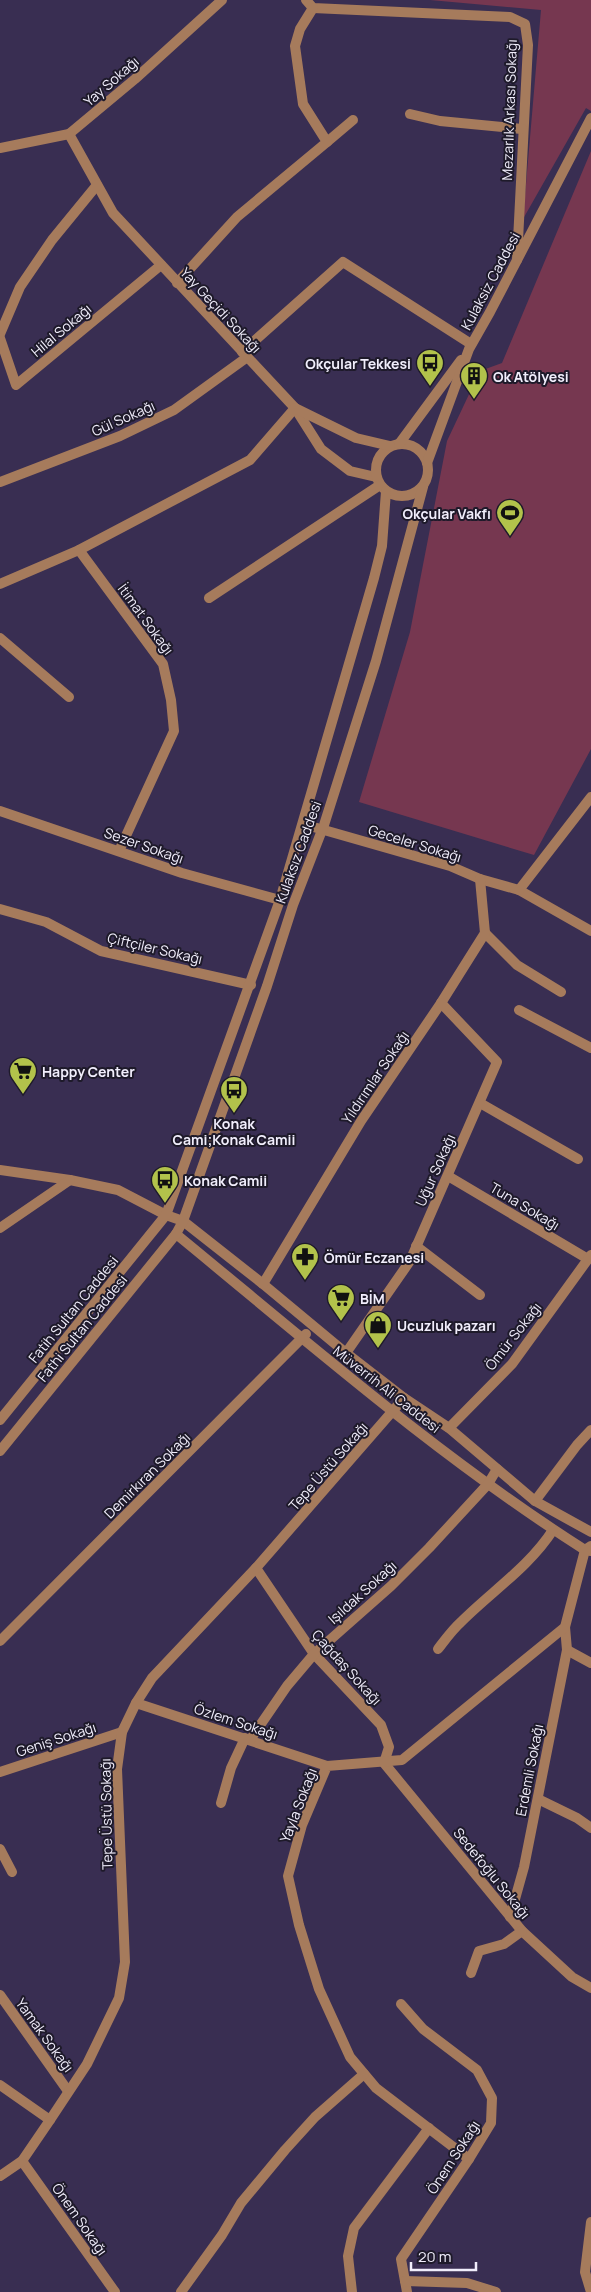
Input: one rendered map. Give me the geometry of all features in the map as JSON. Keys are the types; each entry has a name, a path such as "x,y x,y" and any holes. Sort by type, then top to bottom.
{"street":[{"name":"Yay Sokağı","path":"0,148 70,134 135,79 222,0"},
{"path":"306,0 313,8 300,29 295,46 305,110 327,142"},
{"name":"Mezarlık Arkası Sokağı","path":"313,8 510,17 524,24 528,44 522,129 517,260"},
{"path":"410,114 440,121 522,129"},
{"name":"Kulaksiz Caddesi","path":"427,463 470,347 591,118"},
{"path":"177,283 237,217 353,120"},
{"name":"Yay Geçidi Sokağı","path":"70,134 113,213 295,408 321,449 333,460 350,471 381,484"},
{"path":"0,334 20,287 52,240 97,185"},
{"name":"Gül Sokağı","path":"0,482 120,436 174,410 244,355 343,262 470,347"},
{"name":"Hilal Sokağı","path":"0,338 16,385 161,265"},
{"path":"0,584 79,550 250,460 295,408 356,438 395,445 416,448 427,463 428,471 423,487 409,496 393,495 381,484 378,459 395,445 470,347"},
{"path":"209,598 381,484"},
{"name":"Kulaksız Caddesi","path":"166,1215 251,985 303,824 382,546 381,484"},
{"name":"Kulaksız Caddesi","path":"183,1222 267,986 293,905 322,830 376,661 423,487"},
{"name":"İtimat Sokağı","path":"79,550 163,664 172,700 174,731 119,851"},
{"path":"0,638 68,697"},
{"path":"519,890 591,797"},
{"name":"Sezer Sokağı","path":"0,811 182,873 280,900"},
{"name":"Geceler Sokağı","path":"303,824 450,866 480,879 519,890 591,930"},
{"path":"480,879 485,933 517,965 562,992"},
{"name":"Çiftçiler Sokağı","path":"0,909 46,922 101,950 251,985"},
{"name":"Yıldırımlar Sokağı","path":"263,1284 361,1121 441,1003 485,933"},
{"name":"Uğur Sokağı","path":"346,1353 410,1261 497,1062 441,1003"},
{"path":"519,1010 591,1048"},
{"path":"480,1103 578,1159"},
{"name":"Müverrih Ali Caddesi","path":"0,1170 70,1180 118,1190 183,1222 404,1398 449,1428 535,1501 591,1532"},
{"name":"Tuna Sokağı","path":"448,1176 589,1257"},
{"path":"0,1228 70,1180"},
{"name":"Fatih Sultan Caddesi","path":"0,1420 166,1215"},
{"name":"Fathi Sultan Caddesi","path":"0,1451 176,1234 183,1222"},
{"name":"Müverrih Ali Caddesi","path":"176,1234 392,1412 488,1484 554,1530 589,1549"},
{"path":"416,1246 480,1295"},
{"name":"Ömür Sokağı","path":"449,1428 512,1364 589,1257"},
{"name":"Demirkıran Sokağı","path":"0,1642 303,1338 312,1326"},
{"name":"Tepe Üstü Sokağı","path":"0,2176 22,2161 50,2120 87,2064 119,1998 125,1962 117,1769 122,1732 136,1703 152,1678 256,1568 404,1398"},
{"path":"535,1501 576,1445 591,1430"},
{"name":"Işıldak Sokağı","path":"221,1803 231,1768 248,1739 286,1686 314,1654 392,1586 488,1484 496,1469"},
{"path":"438,1649 460,1623 527,1563 554,1530"},
{"path":"565,1627 589,1549"},
{"name":"Çağdaş Sokağı","path":"256,1568 314,1654 381,1725 389,1747 384,1763"},
{"name":"Erdemli Sokağı","path":"510,1917 524,1867 567,1650 565,1627"},
{"name":"Yayla Sokağı","path":"469,2159 376,2088 350,2057 319,1989 299,1925 288,1876 302,1825 327,1766 384,1763 402,1760 565,1627"},
{"path":"567,1650 591,1664"},
{"name":"Özlem Sokağı","path":"136,1703 327,1766"},
{"name":"Geniş Sokağı","path":"0,1772 122,1732"},
{"name":"Sedefoğlu Sokağı","path":"384,1763 522,1931 572,1977 591,1988"},
{"path":"538,1799 577,1818 591,1828"},
{"path":"0,1849 12,1872"},
{"path":"471,1974 479,1951 504,1944 522,1931"},
{"name":"Yamak Sokağı","path":"0,1996 68,2091"},
{"name":"Önem Sokağı","path":"401,2004 423,2029 477,2070 492,2098 491,2123 469,2159 401,2259 406,2287"},
{"path":"181,2292 222,2235 241,2203 284,2150 315,2116 364,2074"},
{"path":"0,2085 50,2120"},
{"path":"352,2292 348,2256 354,2228 429,2128"},
{"name":"Önem Sokağı","path":"22,2161 115,2292"},
{"path":"590,2292 585,2272 591,2222"},
{"path":"406,2287 467,2283 496,2292"}],"shaded area":[{"path":"430,0 591,0 591,111 586,108 523,219 541,10"},
{"name":"Okçular Vakfı","path":"591,151 591,749 534,855 359,802 410,632 447,441 480,371 502,363"}],"place":[{"name":"Okçular Tekkesi","path":"430,387"},
{"name":"Ok Atölyesi","path":"474,400"},
{"name":"Okçular Vakfı","path":"510,537"},
{"name":"Happy Center","path":"23,1095"},
{"name":"Konak Cami;Konak Camii","path":"234,1114"},
{"name":"Konak Camii","path":"165,1204"},
{"name":"Ömür Eczanesi","path":"305,1281"},
{"name":"BİM","path":"341,1322"},
{"name":"Ucuzluk pazarı","path":"378,1349"}]}
